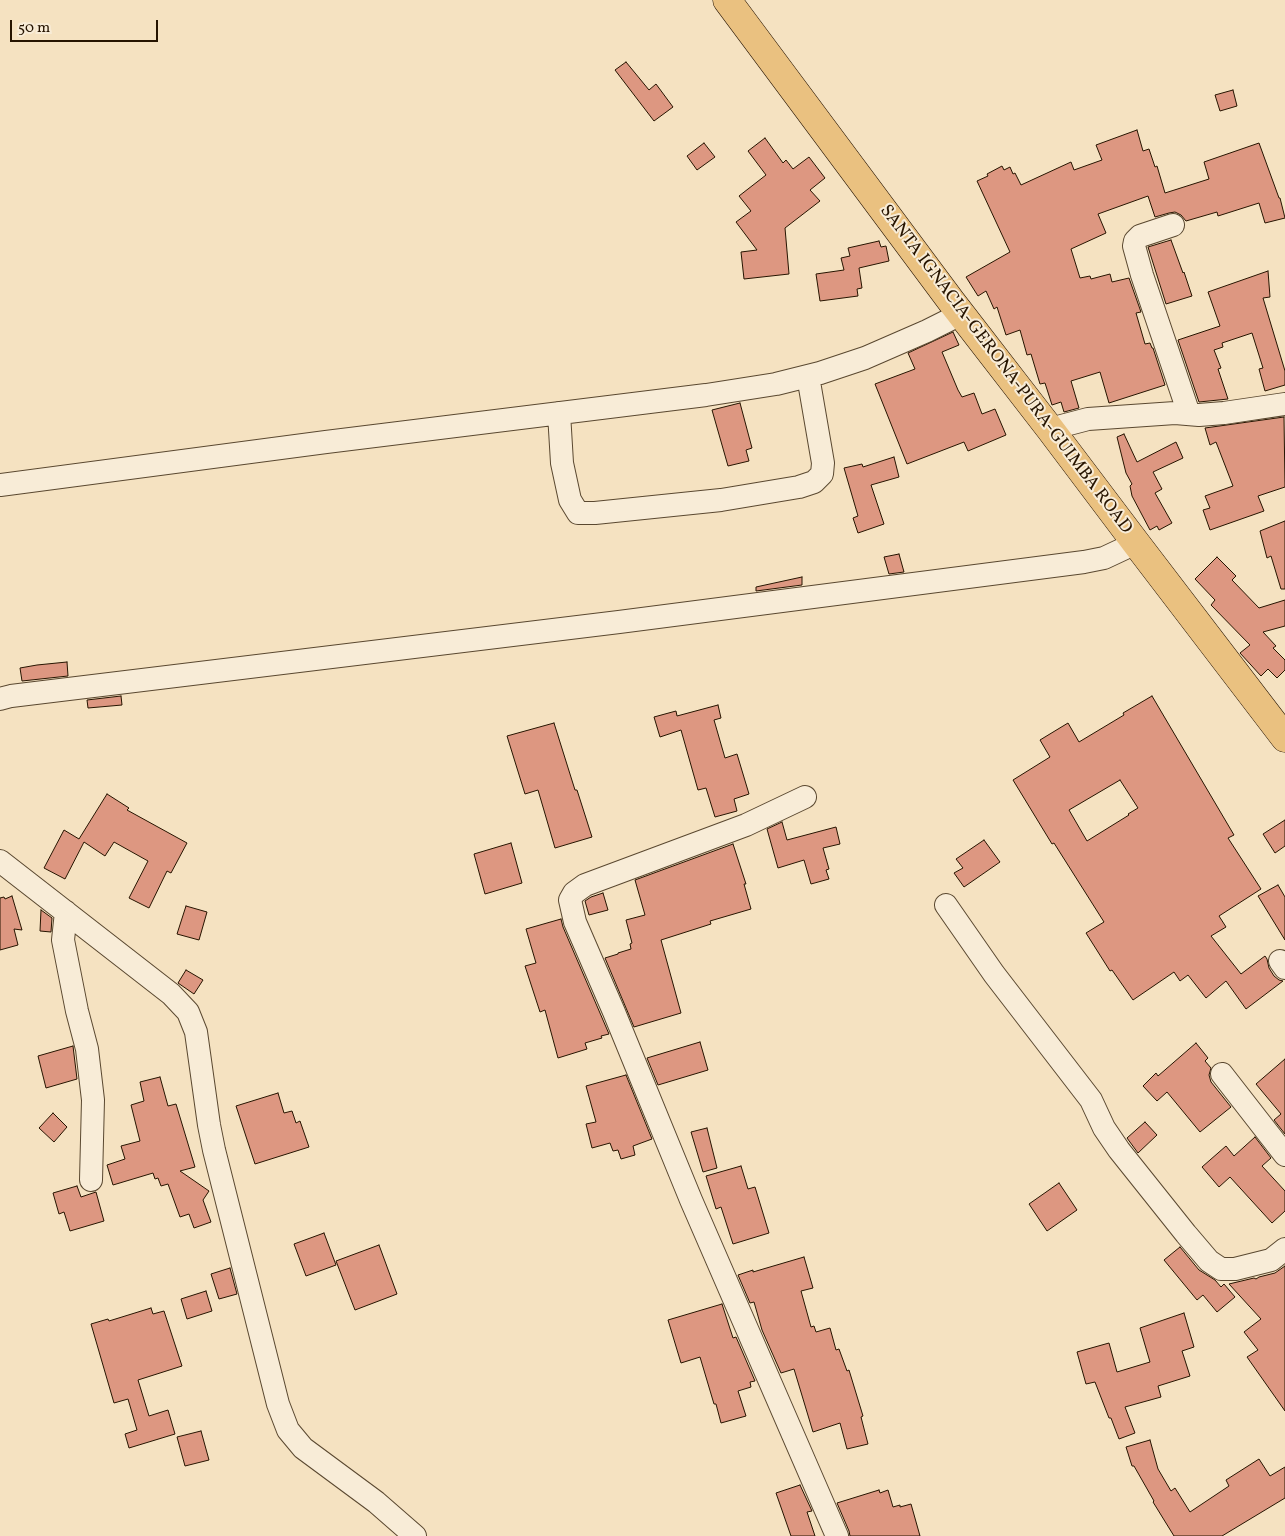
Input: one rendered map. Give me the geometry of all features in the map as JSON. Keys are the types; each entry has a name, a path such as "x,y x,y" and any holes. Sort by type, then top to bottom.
{"main road":[{"name":"SANTA IGNACIA-GERONA-PURA-GUIMBA ROAD","path":"727,0 961,314 1285,738"}],"street":[{"path":"1173,225 1140,236 1135,241 1134,246 1189,414"},
{"path":"0,485 706,395 776,384 865,358 961,314"},
{"path":"559,413 562,463 570,500 578,513 595,513 721,500 799,487 814,482 822,474 823,463 808,376"},
{"path":"1050,429 1088,419 1175,413 1224,413 1285,404"},
{"path":"0,699 1084,562 1104,558 1136,543"},
{"path":"805,797 746,825 585,884 574,893 570,900 575,922 691,1200 838,1536"},
{"path":"0,860 171,994 188,1012 196,1032 214,1150 278,1404 288,1430 303,1448 376,1502 415,1536"},
{"path":"946,905 994,974 1091,1100 1104,1128 1119,1150 1186,1234 1210,1260 1222,1269 1235,1269 1271,1260 1285,1249"},
{"path":"66,912 63,940 77,1011 87,1049 93,1100 91,1180"},
{"path":"1222,1074 1285,1155"}],"building":[{"path":"626,62 649,90 656,84 673,107 654,121 615,70"},
{"path":"1233,90 1237,106 1220,111 1215,95"},
{"path":"1137,130 1143,151 1149,149 1155,167 1157,166 1165,193 1209,179 1204,162 1259,143 1280,198 1285,218 1265,223 1259,203 1218,216 1217,212 1186,221 1175,212 1155,217 1148,196 1098,214 1106,233 1071,249 1080,278 1090,276 1091,279 1110,274 1112,282 1129,278 1141,312 1136,313 1145,344 1150,343 1153,348 1165,385 1109,403 1100,372 1071,381 1079,408 1064,412 1061,402 1052,405 1045,383 1040,384 1031,354 1027,355 1020,330 1006,335 997,307 994,309 986,291 978,296 966,277 1010,252 977,181 1002,166 1004,170 1010,167 1021,185 1071,162 1074,170 1102,160 1096,145"},
{"path":"765,138 783,163 786,160 793,169 809,157 825,178 810,190 820,201 785,228 789,274 744,279 741,252 757,250 736,222 751,211 739,196 766,175 748,151"},
{"path":"704,143 715,157 697,170 687,156"},
{"path":"1171,240 1192,296 1166,304 1148,247"},
{"path":"879,241 881,247 886,246 889,261 859,268 862,288 857,289 858,296 820,301 816,274 844,270 841,258 850,256 848,248"},
{"path":"1268,271 1270,297 1263,298 1285,371 1285,385 1265,391 1259,369 1263,368 1252,333 1222,343 1223,347 1214,350 1221,368 1218,369 1228,399 1199,402 1178,340 1220,326 1208,292"},
{"path":"953,332 959,345 942,352 958,390 962,397 974,393 982,414 995,409 1006,435 968,451 964,442 907,464 875,384 915,369 908,353"},
{"path":"740,403 752,448 746,450 749,461 728,466 712,410"},
{"path":"1284,417 1285,487 1258,496 1264,511 1210,530 1203,510 1210,508 1205,496 1233,486 1216,442 1210,445 1205,428"},
{"path":"1124,434 1137,462 1176,442 1183,458 1153,472 1162,489 1155,493 1172,523 1159,530 1157,526 1150,530 1132,496 1130,486 1132,484 1126,473 1117,437"},
{"path":"894,457 899,477 871,485 884,524 858,533 853,518 858,516 844,468 862,464 863,467"},
{"path":"1285,521 1285,589 1281,589 1271,556 1267,558 1260,531"},
{"path":"899,554 904,572 889,574 884,557"},
{"path":"1217,557 1236,576 1232,580 1259,608 1285,600 1285,626 1263,632 1276,646 1273,648 1285,660 1285,670 1277,678 1268,669 1261,676 1240,653 1250,645 1211,605 1215,600 1195,579"},
{"path":"802,577 802,585 756,591 756,587"},
{"path":"67,662 68,676 22,681 20,668"},
{"path":"121,696 122,705 88,708 87,700"},
{"path":"1152,696 1234,835 1228,838 1261,889 1219,916 1226,927 1211,936 1241,974 1265,956 1274,976 1283,981 1246,1009 1226,981 1206,998 1188,975 1180,981 1174,972 1133,1000 1112,970 1110,971 1086,933 1104,922 1054,843 1052,844 1013,780 1050,757 1040,740 1068,723 1079,742 1124,715 1123,713","holes":["1120,780 1138,808 1087,841 1069,810"]},
{"path":"718,705 721,718 714,720 725,758 737,754 749,794 734,799 737,811 715,817 706,788 698,790 681,730 660,737 654,717 676,711 677,716"},
{"path":"554,723 592,837 555,848 538,790 525,794 507,736"},
{"path":"107,794 129,808 127,810 187,843 171,873 167,871 149,908 129,898 148,861 114,842 105,856 84,842 65,879 44,868 64,830 79,839"},
{"path":"1285,820 1285,846 1275,853 1263,834"},
{"path":"782,822 787,840 836,827 840,844 823,848 829,869 826,870 829,879 811,884 804,860 778,868 767,829"},
{"path":"984,840 1000,862 964,887 954,873 963,868 956,859"},
{"path":"511,843 522,883 485,894 474,854"},
{"path":"733,844 746,884 744,884 751,909 710,921 711,924 661,940 681,1013 634,1027 605,958 631,949 630,944 632,943 626,920 645,915 635,880"},
{"path":"1278,885 1285,897 1285,940 1258,896"},
{"path":"603,893 608,910 589,915 585,901"},
{"path":"12,896 22,930 14,929 18,945 0,950 0,898 4,897 5,899"},
{"path":"186,906 207,912 199,940 177,934"},
{"path":"41,910 52,918 51,932 40,931"},
{"path":"561,919 609,1034 585,1043 587,1049 558,1058 545,1010 540,1012 525,966 536,963 526,929"},
{"path":"186,970 203,980 194,994 178,983"},
{"path":"700,1042 708,1070 658,1085 647,1058"},
{"path":"1196,1043 1208,1058 1205,1061 1211,1068 1209,1075 1211,1082 1231,1107 1200,1132 1167,1092 1157,1101 1143,1086 1156,1073 1158,1076"},
{"path":"73,1046 77,1079 46,1088 38,1056"},
{"path":"1285,1059 1285,1134 1274,1120 1281,1114 1256,1084"},
{"path":"626,1075 652,1139 633,1146 635,1155 621,1159 618,1150 613,1151 610,1143 592,1148 586,1124 596,1122 586,1086"},
{"path":"160,1077 168,1106 176,1104 195,1167 180,1171 209,1191 203,1200 211,1222 194,1228 189,1214 180,1217 168,1184 161,1186 158,1178 155,1179 153,1173 113,1185 107,1165 125,1159 121,1146 140,1141 131,1105 144,1101 140,1082"},
{"path":"278,1093 284,1113 292,1111 296,1123 300,1121 309,1147 255,1164 236,1106"},
{"path":"53,1113 67,1127 54,1142 39,1128"},
{"path":"1145,1122 1157,1135 1138,1153 1127,1138"},
{"path":"707,1128 717,1168 703,1172 691,1132"},
{"path":"1255,1137 1271,1158 1262,1166 1285,1191 1285,1211 1272,1223 1230,1177 1219,1187 1202,1167 1226,1146 1234,1156"},
{"path":"741,1166 748,1189 755,1187 769,1233 733,1244 721,1207 716,1209 706,1176"},
{"path":"1059,1183 1077,1210 1047,1231 1029,1204"},
{"path":"77,1186 81,1197 96,1192 104,1221 70,1231 64,1212 59,1214 53,1193"},
{"path":"324,1233 336,1265 306,1276 294,1244"},
{"path":"379,1245 397,1294 355,1310 336,1261"},
{"path":"1180,1247 1199,1270 1215,1280 1221,1287 1224,1284 1235,1297 1217,1312 1203,1295 1197,1300 1164,1260"},
{"path":"804,1257 813,1288 801,1291 811,1327 814,1326 816,1332 830,1328 836,1350 839,1349 847,1371 849,1370 863,1416 861,1417 868,1444 847,1449 840,1423 813,1432 794,1369 781,1373 762,1330 754,1302 750,1303 738,1275"},
{"path":"1285,1266 1285,1411 1247,1357 1258,1350 1244,1332 1261,1319 1229,1284 1275,1273"},
{"path":"230,1268 237,1294 219,1299 211,1274"},
{"path":"206,1291 212,1311 187,1319 181,1299"},
{"path":"722,1304 733,1338 736,1337 755,1381 750,1382 751,1387 738,1391 746,1416 721,1423 700,1357 681,1363 668,1320"},
{"path":"151,1308 153,1314 164,1311 182,1366 138,1380 149,1416 168,1410 175,1434 129,1448 125,1434 137,1430 128,1399 114,1403 91,1324 108,1319 109,1321"},
{"path":"1184,1313 1194,1347 1182,1351 1190,1376 1158,1386 1161,1397 1125,1407 1135,1433 1119,1439 1095,1382 1086,1384 1077,1352 1109,1343 1117,1372 1150,1362 1140,1328"},
{"path":"201,1431 209,1460 185,1466 177,1437"},
{"path":"1150,1440 1158,1469 1171,1491 1175,1488 1190,1512 1229,1486 1226,1480 1259,1459 1270,1476 1285,1467 1285,1498 1222,1536 1174,1536 1134,1466 1132,1466 1126,1447"},
{"path":"800,1485 812,1511 807,1512 815,1536 791,1536 776,1493"},
{"path":"879,1490 880,1493 888,1490 893,1507 911,1504 920,1536 850,1536 837,1503"}]}
